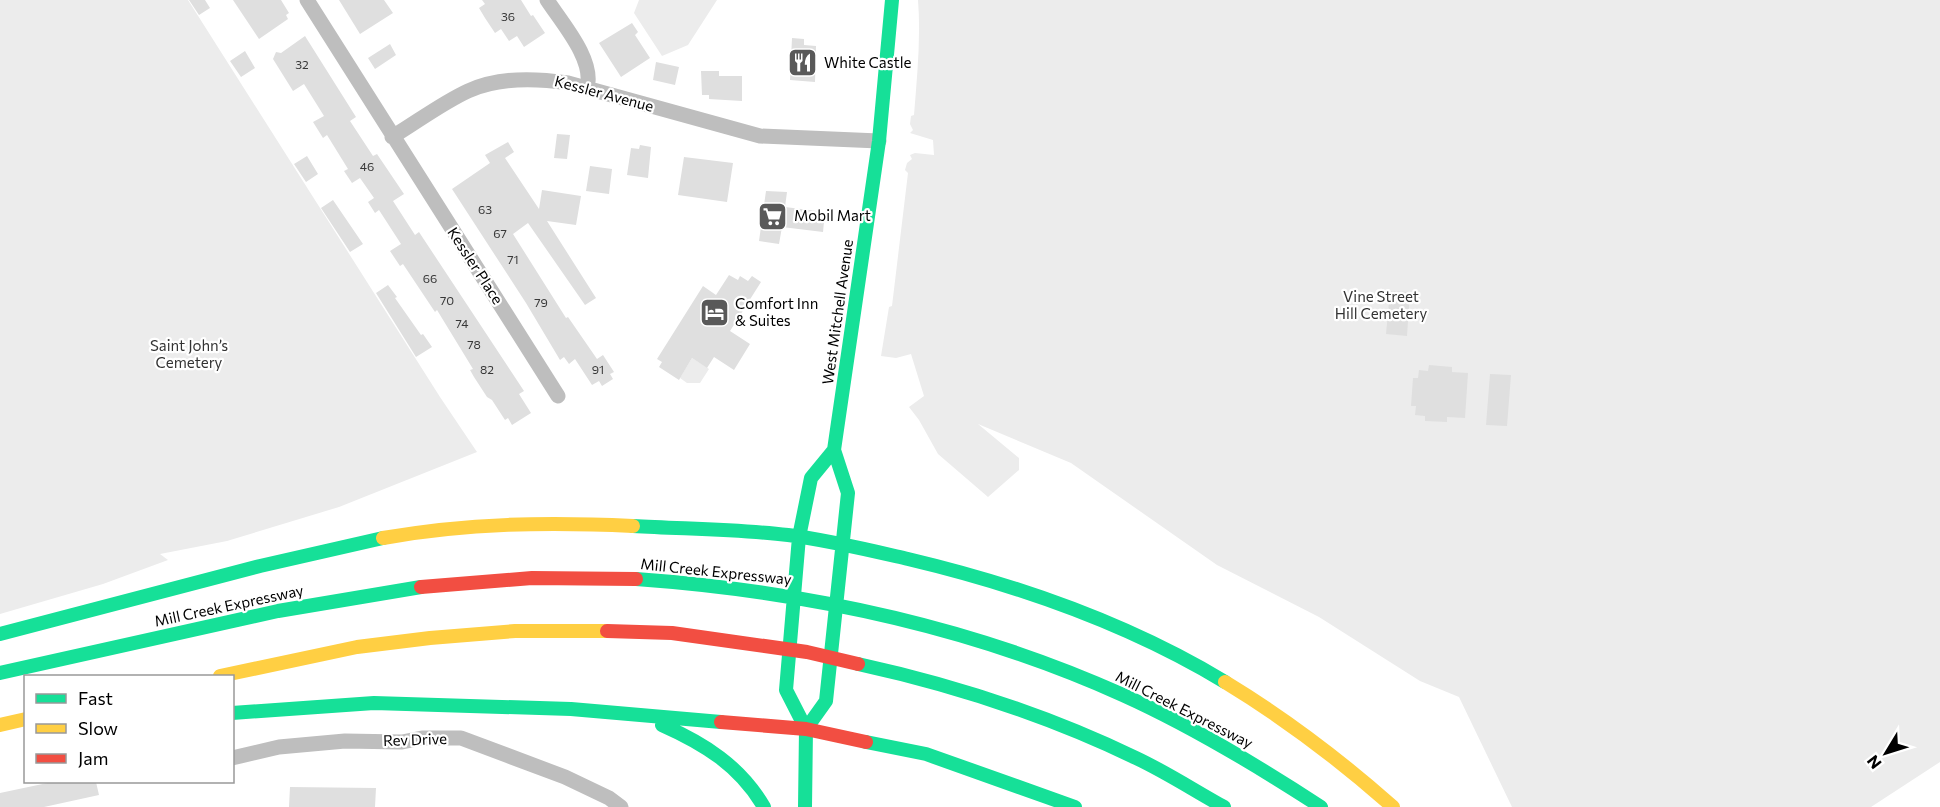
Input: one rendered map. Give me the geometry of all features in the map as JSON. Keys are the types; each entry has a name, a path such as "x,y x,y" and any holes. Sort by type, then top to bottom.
{"main road":[{"name":"West Mitchell Avenue","path":"806,729 826,701 848,493 834,450 879,141 892,0"},
{"path":"805,807 806,729 786,690 799,537 811,478 834,450"},
{"path":"0,634 60,616 330,548 443,528 562,523 799,537 968,573 1044,598 1117,628 1202,670 1262,706 1329,752 1394,807"},
{"name":"Mill Creek Expressway","path":"0,673 296,607 449,584 522,578 656,580 816,600 944,630 993,645 1119,693 1235,753 1321,807"},
{"path":"225,675 357,646 515,631 593,630 672,633 807,652 922,678 984,697 1056,723 1137,758 1224,807"},
{"path":"234,713 374,703 571,709 806,729 927,754 1075,807"},
{"path":"640,716 691,737 723,757 747,782 764,807"},
{"path":"0,725 24,719"}],"street":[{"path":"307,0 392,137"},
{"path":"547,0 585,59 589,71 587,88"},
{"name":"Kessler Avenue","path":"392,137 467,92 486,85 513,80 541,79 568,82 759,136 879,141"},
{"name":"Kessler Place","path":"392,137 558,396"},
{"name":"Rev Drive","path":"234,758 279,747 345,741 402,742 422,738 461,738 564,777 609,798 621,807"}],"green space":[{"name":"Saint John’s Cemetery","path":"0,0 188,0 477,452 339,507 227,541 160,554 168,560 103,584 0,614"},
{"path":"639,0 717,0 688,45 662,56 634,13"},
{"name":"Vine Street Hill Cemetery","path":"918,0 1940,0 1940,762 1871,807 1512,807 1459,697 1420,681 1319,617 1217,565 1071,463 978,424 1019,458 1019,470 988,497 938,454 909,407 924,396 911,354 896,358 881,356 889,307 892,306 908,173 905,170 907,163 912,159 910,155 915,153 934,155 933,140 910,133 913,130 910,124 911,116 914,115 918,58"},
{"path":"692,358 709,369 700,383 687,383 680,378"}],"building":[{"path":"189,0 205,0 210,8 199,15"},
{"path":"233,0 281,0 289,13 286,15 288,19 259,39"},
{"path":"339,0 384,0 393,13 360,34"},
{"path":"482,0 521,0 545,33 524,47 517,36 509,41 501,29 495,33 485,18 479,8 485,4"},
{"path":"632,23 638,32 635,35 650,58 621,77 599,43"},
{"path":"305,36 356,117 350,121 373,156 377,154 404,194 393,201 415,235 419,232 524,391 519,394 531,413 512,425 508,418 505,420 492,400 487,397 470,370 473,369 437,310 435,312 403,264 400,266 390,251 401,244 379,210 375,213 368,202 374,198 360,178 352,183 344,171 348,169 327,135 323,138 313,122 324,116 304,84 293,91 273,59 276,52 281,53"},
{"name":"White Castle","path":"792,38 804,39 804,45 816,46 815,82 790,80"},
{"path":"390,44 396,55 375,69 368,58"},
{"path":"245,51 255,68 241,77 230,61"},
{"path":"656,62 679,67 675,85 653,80"},
{"path":"701,71 719,71 719,76 742,76 742,101 709,99 709,95 702,95"},
{"path":"557,134 570,135 567,159 554,158"},
{"path":"508,142 514,152 505,158 539,209 542,190 581,196 576,225 547,221 596,298 585,305 528,223 513,234 566,318 568,317 597,359 603,355 614,372 610,374 613,379 602,386 599,381 592,385 575,359 569,364 564,357 560,360 452,189 490,163 485,155"},
{"path":"640,145 651,147 648,178 627,175 631,148 639,149"},
{"path":"307,156 318,174 306,182 294,164"},
{"path":"684,157 733,163 727,202 678,195"},
{"path":"590,166 612,169 609,194 586,191"},
{"path":"766,191 787,192 785,207 825,212 823,232 782,227 779,244 759,241"},
{"path":"333,200 363,244 350,252 321,208"},
{"name":"Comfort Inn & Suites","path":"729,275 738,280 740,276 748,281 752,276 761,282 730,331 750,344 734,370 714,357 707,368 692,358 679,380 659,367 662,362 657,359 703,286 716,295"},
{"path":"388,285 421,335 423,334 432,347 416,357 376,293"},
{"path":"1390,291 1410,292 1407,336 1386,334"},
{"path":"1429,365 1452,367 1452,372 1468,373 1465,418 1447,417 1447,422 1425,421 1425,416 1415,415 1416,406 1411,406 1413,378 1418,378 1419,370 1428,371"},
{"path":"1490,374 1511,375 1507,426 1486,425"},
{"path":"47,783 96,783 99,795 44,807 0,807 0,793"},
{"path":"290,787 376,788 375,807 289,807"}],"traffic: fast":[{"path":"806,729 826,701 848,493 834,450 879,141 892,0"},
{"path":"805,807 806,729 786,690 799,537 811,478 834,450"},
{"path":"633,526 788,535 949,569 1031,594 1112,624 1225,682"},
{"path":"0,634 260,566 383,538"},
{"path":"636,579 761,592 823,603 945,631 1006,649 1149,707 1224,747 1321,807"},
{"path":"0,673 278,611 421,587"},
{"path":"858,664 965,692 1069,728 1147,763 1224,807"},
{"path":"234,713 374,703 571,709 721,722"},
{"path":"662,725 707,748 733,768 764,807"},
{"path":"866,742 926,754 1075,807"}],"traffic: slow":[{"path":"383,538 446,529 508,525 633,526"},
{"path":"225,675 357,647 430,638 515,631 607,631"},
{"path":"1225,682 1312,741 1393,807"},
{"path":"0,725 24,719"}],"traffic: jam":[{"path":"421,587 532,578 636,579"},
{"path":"607,631 672,633 807,652 858,664"},
{"path":"721,722 806,729 866,742"}],"place":[{"name":"White Castle","path":"803,63"},
{"name":"Mobil Mart","path":"773,216"},
{"name":"Comfort Inn & Suites","path":"714,313"}]}
